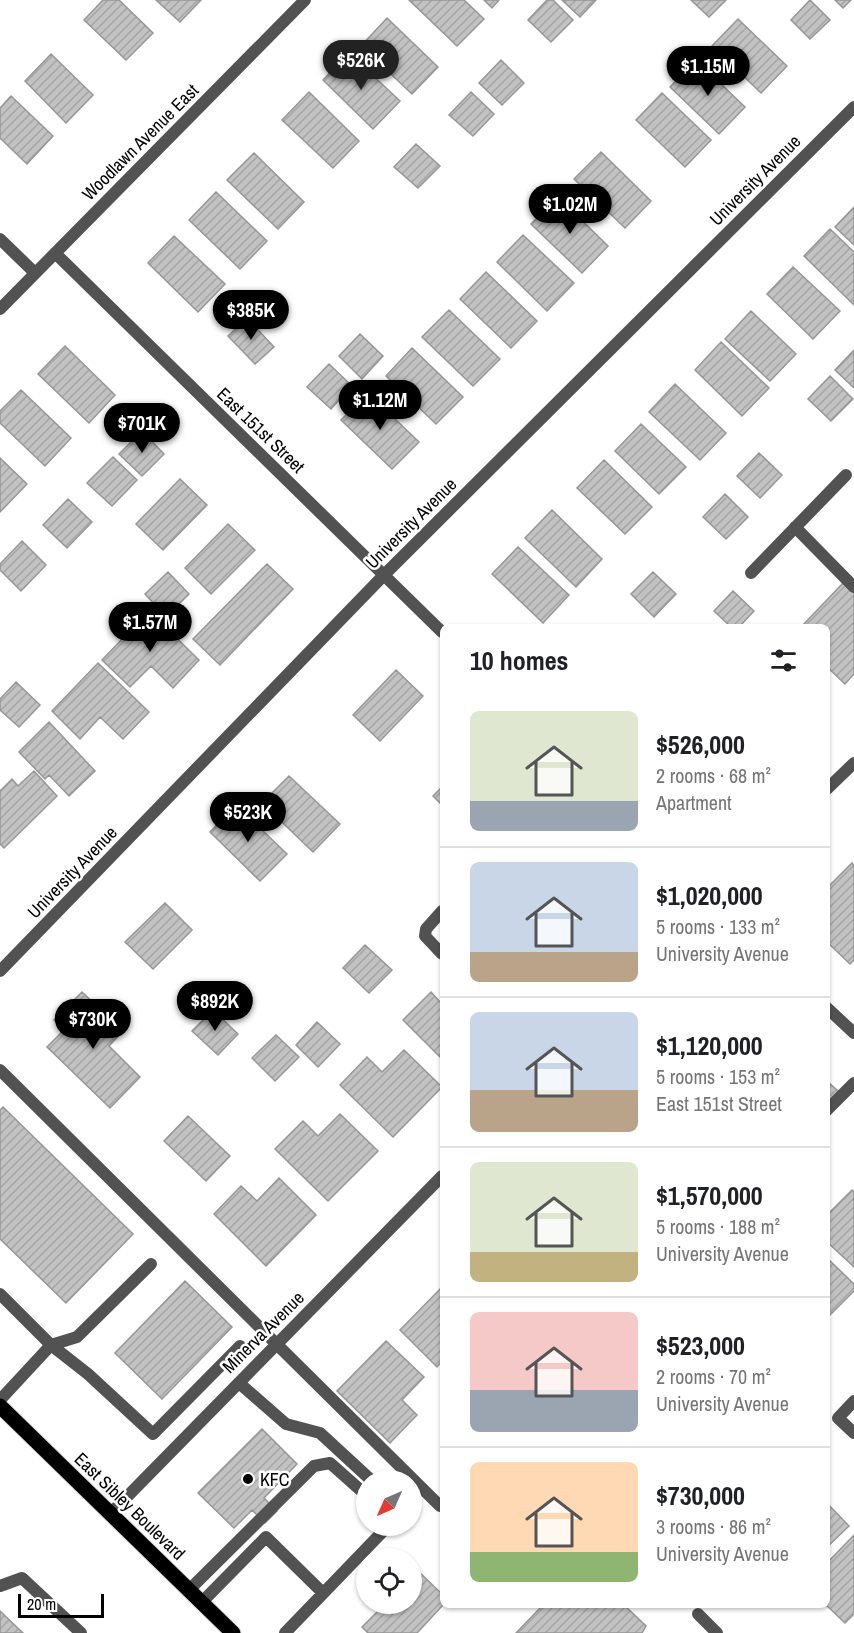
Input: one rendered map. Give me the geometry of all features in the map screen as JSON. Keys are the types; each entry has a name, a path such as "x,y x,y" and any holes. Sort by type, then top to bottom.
{"main road":[{"name":"East Sibley Boulevard","path":"0,1407 233,1633"}],"street":[{"name":"Woodlawn Avenue East","path":"0,309 305,0"},
{"name":"University Avenue","path":"0,971 384,575 854,107"},
{"path":"0,239 35,273"},
{"name":"East 151st Street","path":"55,253 440,630"},
{"path":"751,573 846,475"},
{"path":"795,527 854,587"},
{"path":"830,784 854,763"},
{"path":"440,913 426,930 424,936 440,952"},
{"path":"830,1011 853,1031"},
{"path":"0,1071 440,1506"},
{"path":"830,1107 854,1083"},
{"name":"Minerva Avenue","path":"110,1514 440,1178"},
{"path":"0,1400 51,1345 77,1337 151,1264"},
{"path":"0,1294 51,1345 88,1374 153,1434 240,1346"},
{"path":"239,1383 286,1424 320,1433 360,1470"},
{"path":"854,1401 838,1418 854,1433"},
{"path":"189,1590 314,1466 330,1462 356,1486"},
{"path":"285,1633 378,1536"},
{"path":"201,1603 266,1537 323,1593"},
{"path":"0,1586 22,1578 81,1633"},
{"path":"698,1614 717,1633"}],"building":[{"path":"103,0 119,0 153,33 126,60 84,20"},
{"path":"156,0 201,0 180,22"},
{"path":"409,0 464,0 484,19 457,46"},
{"path":"484,0 499,0 492,8"},
{"path":"547,0 553,0 573,20 551,42 528,20"},
{"path":"562,0 596,0 580,17"},
{"path":"691,0 726,0 709,17"},
{"path":"810,0 830,20 810,39 791,20"},
{"path":"835,0 851,0 843,8"},
{"path":"387,18 438,67 412,94 361,46"},
{"path":"738,19 787,66 761,93 712,46"},
{"path":"349,53 400,101 373,129 323,80"},
{"path":"51,54 93,95 66,123 25,81"},
{"path":"501,60 524,83 502,105 479,83"},
{"path":"696,60 745,107 719,134 670,87"},
{"path":"309,92 359,141 333,168 282,120"},
{"path":"471,92 494,114 473,136 449,115"},
{"path":"662,93 711,140 685,167 636,120"},
{"path":"11,96 53,136 27,164 0,138 0,108"},
{"path":"416,144 440,166 418,188 394,167"},
{"path":"601,152 651,201 625,228 574,179"},
{"path":"254,153 304,202 278,229 227,180"},
{"path":"216,192 267,241 240,269 189,220"},
{"path":"558,197 608,246 582,273 531,224"},
{"path":"854,207 854,245 835,227"},
{"path":"830,229 854,252 854,305 804,256"},
{"path":"523,235 574,283 547,311 497,262"},
{"path":"174,236 225,284 198,312 148,263"},
{"path":"793,267 840,311 813,339 767,294"},
{"path":"486,272 537,321 511,348 460,299"},
{"path":"449,310 500,359 473,386 422,337"},
{"path":"751,311 796,354 770,381 725,339"},
{"path":"247,318 274,347 255,364 228,336"},
{"path":"360,334 383,356 362,379 339,356"},
{"path":"721,342 769,388 742,416 695,370"},
{"path":"65,346 115,395 89,423 38,374"},
{"path":"412,348 463,397 436,424 386,376"},
{"path":"854,350 854,388 835,370"},
{"path":"329,364 352,386 331,409 307,387"},
{"path":"830,376 853,399 831,421 808,399"},
{"path":"675,384 726,433 700,460 649,412"},
{"path":"21,390 71,438 45,466 0,423 0,411"},
{"path":"368,393 419,442 392,469 341,420"},
{"path":"641,424 686,467 659,494 615,451"},
{"path":"142,431 164,454 142,476 119,454"},
{"path":"759,453 782,475 760,498 737,476"},
{"path":"113,457 137,480 112,506 87,483"},
{"path":"0,458 27,484 0,512"},
{"path":"604,460 652,507 625,534 577,488"},
{"path":"180,479 207,505 163,550 136,524"},
{"path":"725,494 748,517 726,539 703,517"},
{"path":"68,499 92,522 67,548 43,525"},
{"path":"552,510 602,559 576,587 525,538"},
{"path":"228,524 255,550 211,594 185,568"},
{"path":"22,541 46,565 21,591 0,570 0,564"},
{"path":"518,547 569,595 543,623 492,574"},
{"path":"267,564 293,589 220,665 193,639"},
{"path":"168,572 189,594 166,617 145,594"},
{"path":"653,572 676,594 654,617 631,594"},
{"path":"844,582 854,591 854,674 845,684 830,670 830,624 804,624"},
{"path":"733,591 754,611 742,624 728,624 714,611"},
{"path":"149,611 199,660 173,688 151,666 130,687 102,660"},
{"path":"98,663 149,712 123,739 100,717 80,739 52,711"},
{"path":"396,670 423,696 380,741 353,715"},
{"path":"16,682 40,705 19,727 0,710 0,699"},
{"path":"49,722 95,771 69,796 49,775 45,779 19,752"},
{"path":"34,771 57,796 4,848 0,844 0,791 12,779 18,786"},
{"path":"289,776 340,824 313,852 262,803"},
{"path":"440,789 440,803 433,796"},
{"path":"236,805 287,854 260,881 210,832"},
{"path":"852,863 854,866 854,960 850,964 830,945 830,885"},
{"path":"165,903 192,930 153,969 125,942"},
{"path":"365,945 392,970 369,993 343,968"},
{"path":"82,992 123,1031 109,1046 140,1077 110,1108 47,1047 64,1030 54,1020"},
{"path":"431,992 440,1002 440,1057 403,1020"},
{"path":"213,1010 238,1034 218,1055 192,1031"},
{"path":"317,1022 340,1044 318,1067 296,1045"},
{"path":"276,1035 299,1057 275,1081 252,1058"},
{"path":"404,1050 440,1085 440,1089 393,1137 340,1085 367,1057 382,1072"},
{"path":"830,1084 839,1092 830,1100"},
{"path":"3,1107 133,1234 66,1303 0,1239 0,1110"},
{"path":"340,1114 378,1151 328,1201 275,1149 303,1121 318,1136"},
{"path":"188,1116 230,1156 206,1181 164,1141"},
{"path":"279,1178 316,1215 266,1266 214,1214 241,1186 257,1201"},
{"path":"852,1190 854,1192 854,1267 830,1245 830,1212"},
{"path":"830,1261 854,1284 854,1291 830,1315"},
{"path":"185,1281 232,1327 162,1399 115,1353"},
{"path":"440,1289 440,1363 437,1367 400,1330"},
{"path":"386,1341 424,1377 402,1400 417,1415 390,1443 337,1391"},
{"name":"KFC","path":"262,1429 297,1464 264,1498 277,1511 265,1523 252,1510 234,1528 198,1493"},
{"path":"830,1506 849,1526 830,1544"},
{"path":"854,1535 854,1614 845,1623 829,1608 830,1560"},
{"path":"422,1575 440,1592 440,1608 417,1633 368,1633 362,1627 375,1614 422,1614"},
{"path":"540,1608 627,1608 646,1626 642,1633 516,1633"},
{"path":"0,1611 23,1633 0,1633"}],"place":[{"name":"KFC","path":"248,1479"}]}
